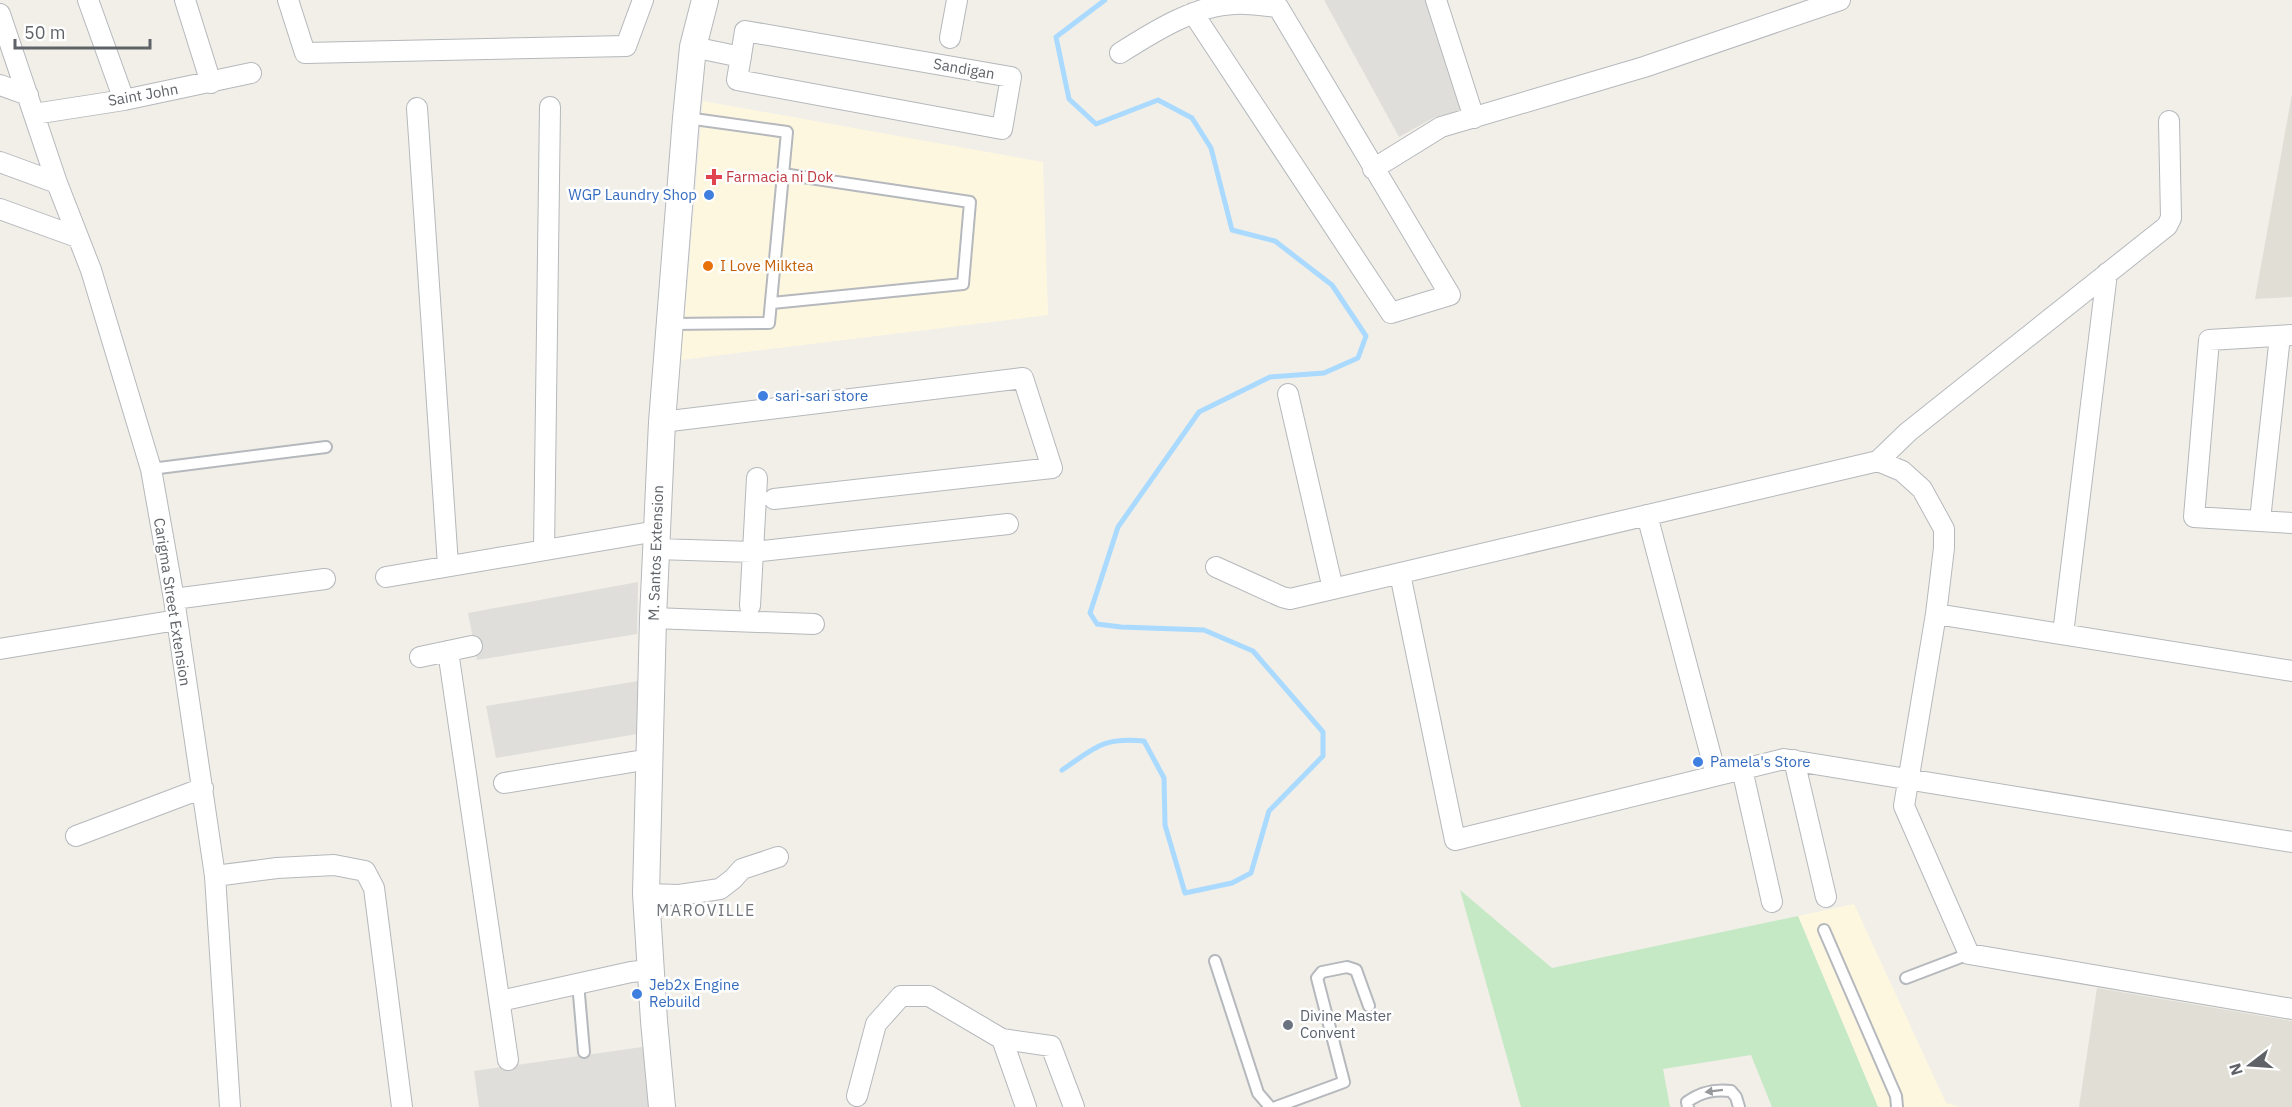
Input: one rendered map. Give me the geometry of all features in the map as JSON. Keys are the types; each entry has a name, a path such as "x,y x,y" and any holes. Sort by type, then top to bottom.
{"street":[{"path":"88,0 124,100"},
{"path":"185,0 211,83"},
{"path":"288,0 305,53 626,46 643,0"},
{"name":"M. Santos Extension","path":"662,1107 646,894 657,540 662,422 686,118 693,47 705,0"},
{"path":"950,39 957,0"},
{"path":"1436,0 1474,118"},
{"path":"1373,169 1441,127 1644,67 1840,0"},
{"path":"1120,53 1145,37 1193,13 1234,4 1278,7 1450,295 1392,313 1193,13"},
{"name":"Carigma Street Extension","path":"0,14 57,183 91,270 151,469 174,599 215,876 230,1107"},
{"name":"Sandigan","path":"745,31 1011,77 1002,129 737,80 741,57 745,31"},
{"path":"693,47 741,57"},
{"name":"Saint John","path":"34,114 124,100 251,74"},
{"path":"0,85 28,95"},
{"path":"544,550 550,107"},
{"path":"417,108 448,566"},
{"path":"1216,567 1290,599 1878,461 1908,432 2167,226 2171,218 2169,121"},
{"path":"0,162 57,183"},
{"path":"0,209 77,237"},
{"path":"2063,634 2107,273"},
{"path":"2260,520 2286,336 2209,340 2194,517 2292,523"},
{"path":"662,422 1023,378 1052,468 774,499"},
{"path":"1288,394 1333,589"},
{"path":"1878,461 1902,471 1922,489 1944,529 1936,614 1904,806 1970,954 2292,1009"},
{"path":"750,606 757,478"},
{"path":"1647,515 1716,775"},
{"path":"386,578 544,550 657,540 753,552 1008,524"},
{"path":"1400,574 1455,840 1784,759 1908,777 2292,842"},
{"path":"174,599 325,579"},
{"path":"1936,614 2292,671"},
{"path":"654,618 814,624"},
{"path":"0,649 177,620"},
{"path":"420,657 472,646"},
{"path":"448,651 508,1060"},
{"path":"504,783 650,759"},
{"path":"1794,760 1826,897"},
{"path":"1742,769 1773,902"},
{"path":"76,837 203,788"},
{"path":"646,894 679,895 720,889 742,869 778,857"},
{"path":"215,876 277,868 334,865 365,871 374,888 402,1107"},
{"path":"500,1001 631,972 650,970"},
{"path":"857,1096 876,1024 901,996 929,996 1002,1039 1051,1046 1074,1107"},
{"path":"1002,1039 1026,1107"}],"lane":[{"path":"670,324 769,323 787,132 686,118"},
{"path":"772,303 963,284 970,202 783,174"},
{"path":"151,469 326,447"},
{"path":"1824,930 1896,1096 1897,1107"},
{"path":"1906,978 1970,954"},
{"path":"1215,961 1258,1093 1270,1107"},
{"path":"1276,1107 1344,1082 1317,978 1322,972 1347,967 1356,970 1369,1006"},
{"path":"578,983 584,1052"},
{"path":"1688,1107 1687,1102 1695,1096 1719,1089 1731,1090 1739,1107"}],"shaded area":[{"path":"1324,0 1430,0 1466,109 1435,117 1399,137"},
{"path":"2292,94 2292,297 2255,299"},
{"path":"703,101 1043,162 1048,315 681,360"},
{"path":"638,582 637,634 477,660 468,613"},
{"path":"638,681 637,734 496,758 486,706"},
{"path":"1854,904 1946,1103 1961,1107 1878,1107 1798,916"},
{"path":"2097,988 2292,1021 2292,1107 2079,1107"},
{"path":"649,1046 656,1107 479,1107 474,1071"}],"green space":[{"path":"1460,890 1552,968 1798,916 1878,1107 1772,1107 1751,1055 1663,1069 1670,1107 1521,1107"}],"waterway":[{"path":"1062,770 1091,750 1108,743 1144,741 1164,778 1165,825 1185,893 1232,883 1251,873 1269,811 1323,756 1323,732 1253,651 1204,630 1097,624 1090,613 1118,527 1199,412 1270,377 1324,373 1358,358 1366,336 1332,285 1275,241 1232,230 1211,148 1192,118 1158,100 1096,124 1069,99 1056,37 1105,0"}],"place":[{"name":"Farmacia ni Dok","path":"714,177"},
{"name":"WGP Laundry Shop","path":"709,195"},
{"name":"I Love Milktea","path":"708,266"},
{"name":"sari-sari store","path":"763,396"},
{"name":"Pamela's Store","path":"1698,762"},
{"name":"Jeb2x Engine Rebuild","path":"637,994"},
{"name":"Divine Master Convent","path":"1288,1025"}],"district":[{"name":"MAROVILLE","path":"706,910"}]}
